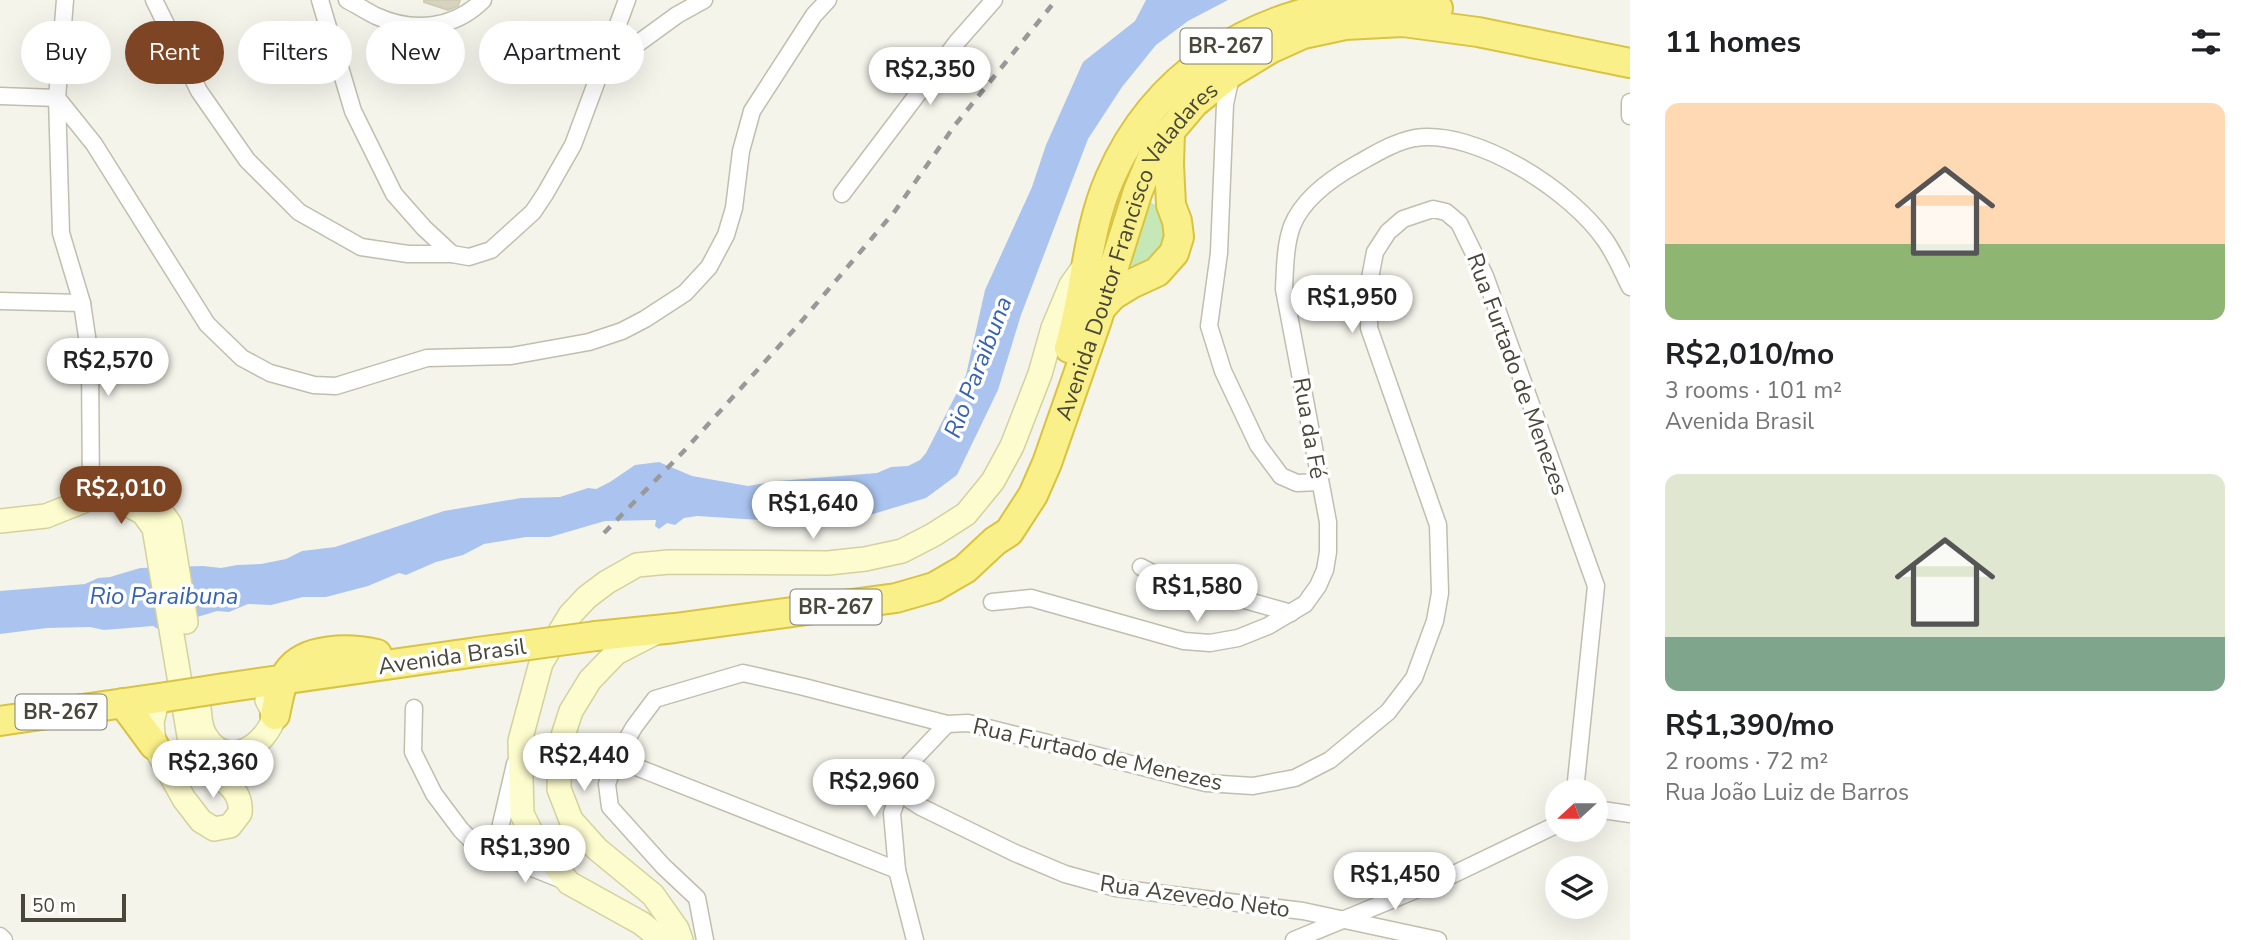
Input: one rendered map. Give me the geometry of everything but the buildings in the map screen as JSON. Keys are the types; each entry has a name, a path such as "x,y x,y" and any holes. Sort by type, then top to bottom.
{"highway":[{"name":"Avenida Doutor Francisco Valadares","path":"660,630 896,598 945,582 965,569 995,541 999,523 1023,486 1056,416 1101,308 1095,219 1110,178 1147,114 1170,87 1222,48 1262,27 1299,15 1360,2 1394,1 1630,43"},
{"name":"Avenida Doutor Francisco Valadares","path":"1056,416 1078,319 1156,148 1194,103 1232,72 1270,49 1303,34 1345,25 1378,22 1404,22 1478,32 1630,63"},
{"path":"1101,308 1113,295 1157,272 1174,253 1179,237 1171,205 1170,131"},
{"path":"1095,219 1105,203 1115,196 1138,191 1156,196 1171,205"},
{"path":"1100,266 1149,276"},
{"name":"Avenida Brasil","path":"284,680 298,662 326,653 369,652 403,662 660,630"},
{"path":"275,715 284,680"},
{"name":"BR-267","path":"0,721 284,680"},
{"path":"123,703 154,745"}],"main road":[{"name":"Avenida Doutor Francisco Valadares","path":"659,940 641,923 569,883 538,846 522,814 520,741 541,663 570,615 587,597 607,582 637,565 669,562 828,563 902,551 933,536 966,514 992,481 1012,446 1040,374 1053,328 1072,285 1100,266"},
{"path":"0,521 46,516 102,497 143,513 164,536 184,653 202,730 211,744 226,753 245,750 261,740 268,733 275,715 260,693 234,687"},
{"name":"Avenida Doutor Francisco Valadares","path":"660,630 616,653 590,680 571,711 560,745 559,789 571,820 597,849 653,895 677,929 681,940"},
{"path":"162,697 152,722 154,745 184,799 201,821 214,829 222,828 236,820 241,805 239,797 228,783 203,762 192,745 184,653"}],"street":[{"path":"65,0 57,98 61,233 82,303 90,357 102,497"},
{"path":"154,0 200,91 247,160 299,212 360,247 408,254 452,254 469,257 491,250 533,212 573,145 595,84"},
{"path":"320,0 353,111 394,194 452,254"},
{"path":"347,0 377,16 399,24 421,27 438,26 454,20 483,0"},
{"path":"619,21 627,0"},
{"path":"644,39 677,15 704,0"},
{"path":"0,96 57,98 94,144 207,324 242,358 270,373 314,385 337,386 427,358 511,356 589,342 622,331 685,293 709,267 726,235 734,208 741,151 752,111 814,15 828,0"},
{"path":"842,194 957,42 994,0"},
{"path":"1232,72 1225,104 1219,253 1209,326 1223,371 1258,445 1281,476 1297,483 1320,482"},
{"path":"1630,102 1630,116"},
{"name":"Rua da Fé","path":"992,602 1031,598 1184,641 1210,643 1238,638 1268,626 1305,604 1325,570 1328,522 1284,289 1286,256 1293,225 1306,204 1324,186 1378,152 1415,138 1458,141 1516,164 1572,204 1605,238 1630,287"},
{"name":"Rua Furtado de Menezes","path":"705,940 697,898 663,866 610,807 607,784 616,760 634,727 655,699 743,673 947,724 968,723 1206,783 1253,786 1295,778 1330,760 1388,712 1414,678 1435,621 1440,593 1438,525 1369,328 1370,278 1375,252 1388,232 1403,219 1433,209 1446,212 1459,223 1485,275 1596,586 1576,779"},
{"path":"0,301 82,303"},
{"path":"1141,567 1168,581 1291,614"},
{"path":"414,708 413,752 434,794 461,830 477,846 569,883"},
{"path":"915,940 897,870 892,813 910,763 947,724"},
{"path":"494,854 520,741"},
{"path":"616,760 897,870"},
{"name":"Rua Azevedo Neto","path":"898,792 921,807 1065,874 1115,888 1303,911 1438,940"},
{"path":"1608,811 1630,814"},
{"path":"1294,940 1452,875 1545,830"},
{"path":"0,936 4,940"}],"green space":[{"path":"1142,199 1159,208 1163,214 1166,227 1163,253 1139,265 1122,264"}],"water":[{"name":"Rio Paraibuna","path":"1146,0 1228,0 1188,21 1156,45 1122,87 1088,139 1021,315 998,390 957,475 926,498 837,525 697,516 684,518 675,525 667,523 659,529 655,526 656,520 605,521 550,537 526,537 484,544 463,555 436,562 406,575 399,573 368,586 326,597 303,597 271,605 248,604 229,612 217,611 158,629 153,626 104,630 90,627 47,628 0,634 0,591 85,584 98,578 140,568 221,568 261,564 286,559 302,551 335,547 444,511 521,498 560,497 588,488 596,489 635,465 659,462 692,476 748,486 877,473 891,467 908,466 920,460 966,375 985,290 1032,187 1046,145 1083,62 1135,21"}],"railway":[{"path":"604,533 683,452 800,323 895,211 955,125 1056,0"}]}
